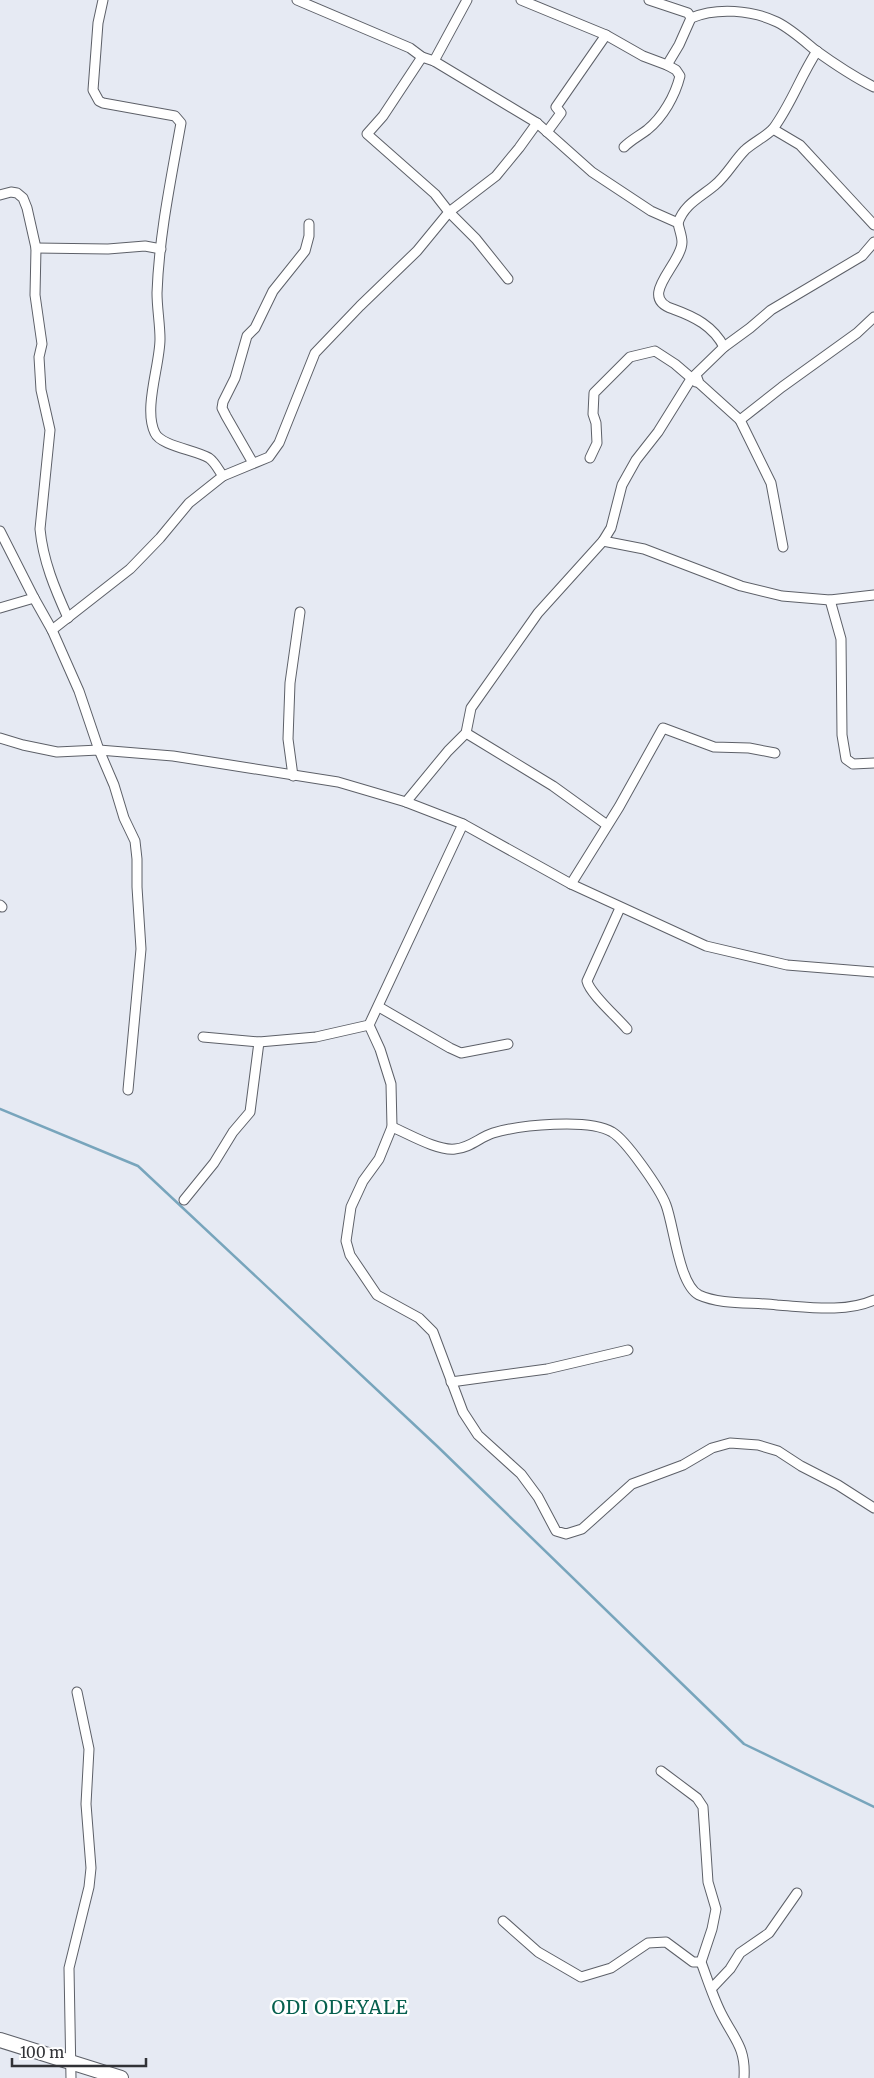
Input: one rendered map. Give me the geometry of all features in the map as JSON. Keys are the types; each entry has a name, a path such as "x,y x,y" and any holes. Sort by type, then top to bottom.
{"highway":[{"path":"0,2040 121,2078"}],"street":[{"path":"103,0 98,23 93,90 96,97 104,103 175,116 181,123 166,203 161,249 157,294 160,340 153,383 152,426 159,438 211,459 223,476"},
{"path":"297,0 410,48 422,57 434,61 537,123 600,178 651,211 678,223"},
{"path":"434,61 467,0"},
{"path":"521,0 535,3 606,35 643,56 676,70 680,76 677,89 660,117 648,130 624,146"},
{"path":"649,0 688,13 691,18"},
{"path":"667,65 679,45 691,18 705,12 733,11 766,17 792,31 817,51 874,87"},
{"path":"547,132 561,113 556,106 606,35"},
{"path":"724,347 718,335 702,321 666,307 659,301 658,293 660,287 682,242 678,223 681,214 694,200 719,181 746,150 773,129 787,110 796,93 804,70 817,51"},
{"path":"422,57 383,116 368,134 435,194 449,212 476,239 508,279"},
{"path":"52,630 130,569 160,538 189,503 223,476 269,457 279,444 316,353 360,306 418,251 449,212 496,176 537,123"},
{"path":"773,129 800,144 874,225"},
{"path":"0,195 11,192 17,193 23,198 36,248 35,295 42,344 39,357 41,390 50,430 40,529 41,544 54,589 68,618"},
{"path":"254,463 226,416 222,408 223,402 235,378 247,336 255,328 273,291 306,251 310,224"},
{"path":"406,802 448,751 466,733 471,708 538,613 603,541 611,528 622,485 636,460 695,379 724,347 771,310 862,256 874,242"},
{"path":"36,248 108,249 145,246 161,249"},
{"path":"740,420 857,333 874,317"},
{"path":"590,458 597,443 596,423 593,414 594,393 630,357 655,351 695,379 740,420 771,483 782,547"},
{"path":"0,531 52,630 79,691 99,750 114,785 124,818 135,841 141,949 128,1090"},
{"path":"603,541 644,549 741,586 782,596 830,600 874,595"},
{"path":"0,608 34,598"},
{"path":"830,600 841,639 842,735 846,759 853,764 874,763"},
{"path":"293,776 288,739 290,692 300,612"},
{"path":"571,884 619,807 662,728 714,747 749,748 775,753"},
{"path":"466,733 553,786 607,825"},
{"path":"0,738 57,752 99,750 173,756 338,782 406,802 463,824 571,884 706,946 787,966 874,972"},
{"path":"203,1037 259,1042 316,1037 368,1025 463,824"},
{"path":"620,908 587,981 592,994 608,1007 627,1029"},
{"path":"378,1007 461,1053 508,1044"},
{"path":"368,1025 380,1049 391,1084 392,1128 379,1159 364,1181 351,1207 346,1241 350,1255 377,1295 419,1318 433,1332 464,1412 478,1435 521,1474 538,1498 556,1531 561,1534 582,1529 632,1484 684,1465 712,1448 730,1443 758,1445 778,1451 800,1466 838,1485 874,1508"},
{"path":"184,1200 214,1163 233,1132 250,1112 259,1042"},
{"path":"392,1128 444,1148 454,1149 467,1147 493,1133 537,1125 592,1125 612,1132 636,1160 666,1204 686,1283 698,1294 714,1300 810,1308 842,1307 874,1300"},
{"path":"451,1382 547,1369 628,1350"},
{"path":"71,2078 69,1968 89,1887 91,1868 86,1804 89,1749 77,1692"},
{"path":"661,1771 697,1798 703,1807 708,1885 716,1909 712,1929 700,1962 721,2012 737,2040 745,2061 744,2078"},
{"path":"712,1988 730,1969 740,1953 769,1933 797,1893"},
{"path":"503,1921 538,1952 581,1977 610,1968 648,1942 666,1942 693,1962 700,1962"}],"waterway":[{"path":"0,1109 138,1166 437,1446 744,1744 874,1807"}],"district":[{"name":"ODI ODEYALE","path":"340,2007"}]}
